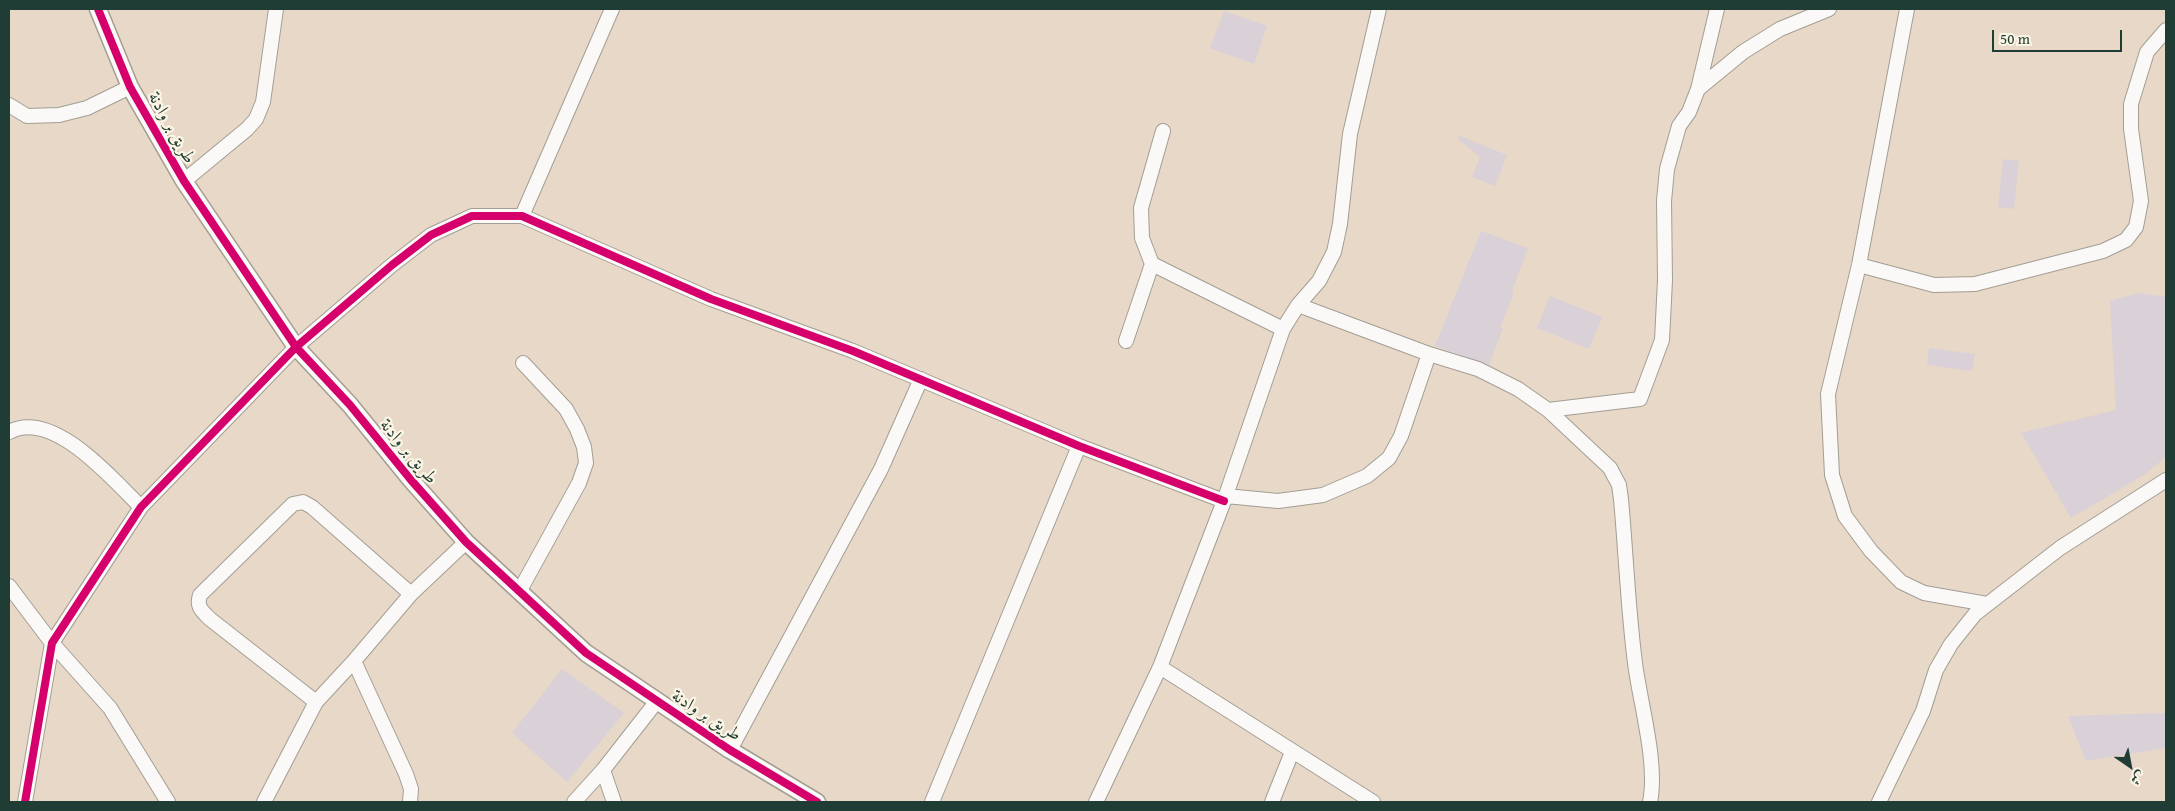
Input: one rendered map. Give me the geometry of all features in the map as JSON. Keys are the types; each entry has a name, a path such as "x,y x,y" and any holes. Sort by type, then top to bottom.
{"street":[{"name":"طريق بر وادنة","path":"98,9 130,87 184,182 296,348 350,404 411,480 466,542 586,653 730,750 817,802"},
{"path":"184,182 247,129 256,119 263,102 270,39 276,9"},
{"path":"522,216 612,9"},
{"path":"1096,802 1160,667 1225,499 1283,329 1298,305 1319,281 1334,252 1340,224 1350,134 1379,9"},
{"path":"1548,410 1640,399 1662,340 1665,280 1664,201 1668,169 1680,126 1689,112 1698,89 1717,9"},
{"path":"1698,89 1743,52 1780,29 1829,9"},
{"path":"1907,9 1859,265 1828,394 1832,475 1845,516 1870,551 1901,582 1924,593 1988,604"},
{"path":"1859,265 1934,285 1975,284 2103,251 2126,240 2136,227 2141,201 2131,128 2132,104 2147,52 2166,30"},
{"path":"9,105 27,116 59,115 87,108 130,87"},
{"path":"1126,340 1152,264 1142,238 1141,208 1163,130"},
{"path":"25,802 52,643 141,507 296,348 392,265 431,235 472,216 522,216 711,300 853,351 1079,446 1225,499 1278,501 1323,495 1367,476 1380,467 1389,458 1401,436 1429,354"},
{"path":"1152,264 1283,329"},
{"path":"1298,305 1429,354 1478,370 1518,389 1548,410 1610,468 1619,485 1635,662 1652,770 1653,790 1650,802"},
{"path":"519,592 579,483 586,463 584,446 578,428 566,409 523,363"},
{"path":"730,750 881,468 921,379"},
{"path":"9,432 16,428 37,428 56,434 72,443 95,462 141,507"},
{"path":"932,802 1079,446"},
{"path":"1879,802 1922,711 1936,670 1951,644 1969,621 2060,548 2166,480"},
{"path":"316,702 210,619 200,609 198,601 200,595 293,504 303,502 312,507 411,594"},
{"path":"264,802 316,702 411,594 466,542"},
{"path":"9,586 52,643 110,708 160,792 168,802"},
{"path":"354,661 406,774 411,789 410,802"},
{"path":"1160,667 1374,802"},
{"path":"574,802 603,770 657,702"},
{"path":"1272,802 1292,752"},
{"path":"603,770 614,802"}],"building":[{"path":"1224,11 1267,26 1254,64 1210,48"},
{"path":"1460,136 1507,155 1495,186 1472,177 1480,157 1458,139"},
{"path":"2003,159 2019,161 2014,209 1998,207"},
{"path":"1481,231 1528,248 1512,291 1514,293 1500,328 1503,328 1489,365 1435,346"},
{"path":"2139,293 2166,297 2166,457 2144,475 2071,518 2021,433 2116,410 2110,301"},
{"path":"1550,296 1602,317 1589,349 1537,328"},
{"path":"1929,348 1975,354 1972,371 1927,365"},
{"path":"562,669 624,713 567,782 512,733"},
{"path":"2166,713 2166,748 2086,761 2068,716"}],"cycle path":[{"path":"98,9 130,87 184,181 296,347 350,405 411,480 466,542 586,653 730,750 817,802"},
{"path":"25,802 52,643 141,507 296,347 392,265 431,235 472,216 522,216 711,299 853,351 1079,446 1224,501"}]}
